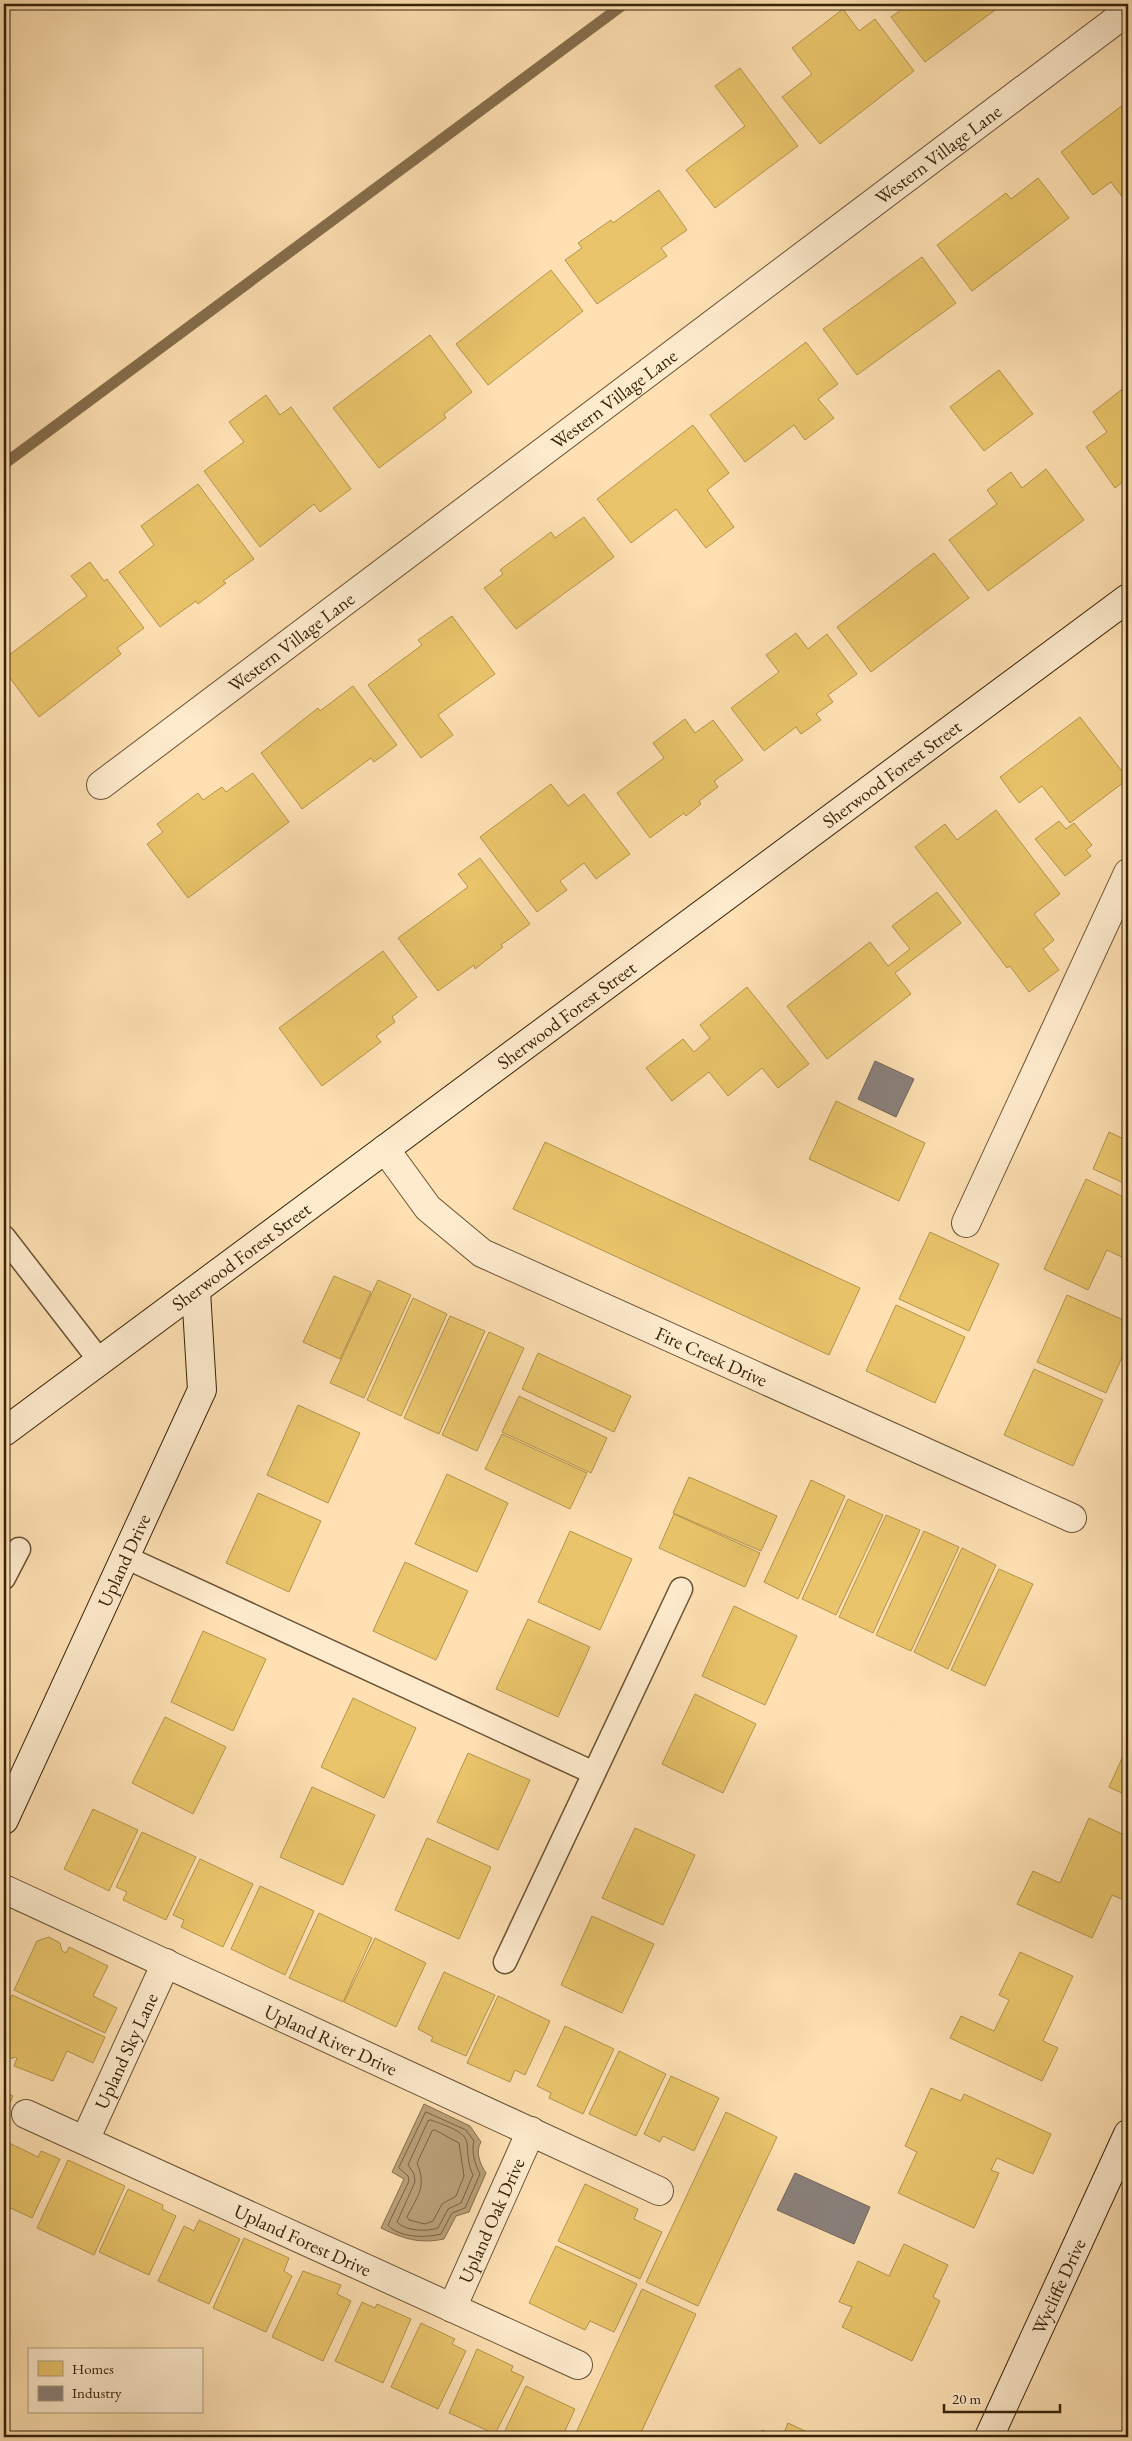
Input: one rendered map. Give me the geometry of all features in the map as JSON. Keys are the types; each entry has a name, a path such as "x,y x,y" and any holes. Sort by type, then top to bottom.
{"street":[{"name":"Western Village Lane","path":"101,785 1128,11"},
{"name":"Sherwood Forest Street","path":"4,1432 1128,598"},
{"path":"966,1223 1128,873"},
{"name":"Fire Creek Drive","path":"385,1149 428,1208 482,1253 1072,1518"},
{"name":"Upland Drive","path":"4,1820 202,1390 196,1291"},
{"name":"Upland River Drive","path":"4,1888 659,2190"},
{"name":"Upland Sky Lane","path":"85,2140 166,1963"},
{"name":"Upland Forest Drive","path":"26,2114 578,2365"},
{"name":"Upland Oak Drive","path":"452,2308 530,2131"},
{"name":"Wycliffe Drive","path":"989,2437 1128,2134"}],"lane":[{"path":"4,1237 100,1361"},
{"path":"4,1578 19,1549"},
{"path":"125,1557 594,1773"},
{"path":"504,1962 681,1589"}],"water":[{"path":"424,2104 470,2126 481,2142 478,2150 479,2158 486,2173 469,2212 456,2216 444,2239 419,2241 404,2238 381,2228 404,2179 392,2172"}],"building: Homes":[{"path":"909,4 1003,4 925,62 891,17"},
{"path":"843,9 859,31 875,19 914,71 820,144 782,97 812,74 792,48"},
{"path":"740,68 798,146 715,208 686,170 745,126 715,86"},
{"path":"1128,101 1127,203 1111,182 1093,195 1061,152"},
{"path":"1038,178 1069,218 972,291 937,245 1006,193 1011,199"},
{"path":"659,190 687,230 661,248 667,256 597,304 565,260 582,248 578,243 611,220 613,223"},
{"path":"922,257 956,303 857,375 823,329"},
{"path":"551,270 583,311 488,385 456,344"},
{"path":"430,335 472,392 444,414 446,418 379,468 333,408"},
{"path":"806,342 838,384 818,399 834,418 805,440 794,425 745,462 710,415"},
{"path":"999,370 1033,414 984,451 950,407"},
{"path":"1125,387 1128,391 1128,478 1115,488 1086,447 1107,432 1093,412"},
{"path":"266,395 280,415 291,407 351,489 320,512 314,504 260,547 204,471 244,442 229,422"},
{"path":"693,425 729,473 707,490 734,527 706,548 676,509 631,543 597,499"},
{"path":"1046,469 1084,520 988,591 949,540 997,504 987,490 1011,472 1022,488"},
{"path":"198,484 254,559 223,581 226,583 198,604 196,601 160,627 119,572 154,545 141,526"},
{"path":"584,517 614,557 516,629 484,588 503,574 500,570 551,532 555,538"},
{"path":"934,553 969,598 871,672 837,627"},
{"path":"90,562 104,581 107,579 144,628 117,648 121,654 39,717 4,670 4,659 87,596 71,576"},
{"path":"452,616 495,674 438,715 453,735 421,758 368,685 422,645 418,640"},
{"path":"796,633 808,649 827,634 857,674 828,695 833,702 816,714 821,720 801,734 796,727 764,751 731,708 779,672 766,655"},
{"path":"353,686 397,745 374,762 371,758 302,809 261,753 318,708 320,711"},
{"path":"1080,717 1128,779 1070,823 1042,786 1019,803 1000,777"},
{"path":"685,719 695,733 713,720 743,760 714,781 718,787 699,801 701,804 686,816 684,813 650,838 617,793 664,758 653,743"},
{"path":"253,773 289,822 188,898 147,844 163,832 157,824 198,793 203,800 222,787 226,792"},
{"path":"551,784 568,806 584,794 630,854 596,879 584,863 560,881 567,890 537,912 480,837"},
{"path":"996,810 1060,894 1034,914 1054,940 1043,949 1059,970 1029,992 1010,966 1007,968 915,847 945,824 957,840"},
{"path":"1059,821 1066,829 1074,823 1092,845 1086,850 1091,856 1065,876 1035,839"},
{"path":"480,858 530,924 501,945 503,947 475,969 474,965 438,991 398,938 468,887 458,874"},
{"path":"937,892 961,923 895,973 911,994 827,1059 787,1006 870,942 888,966 910,949 892,926"},
{"path":"383,951 417,997 392,1017 395,1022 376,1036 381,1042 322,1086 279,1028"},
{"path":"747,987 809,1064 778,1088 762,1068 728,1096 709,1072 672,1101 646,1068 683,1039 694,1052 710,1038 700,1025"},
{"path":"836,1101 925,1143 899,1201 809,1159"},
{"path":"1109,1132 1128,1141 1128,1185 1093,1169"},
{"path":"545,1142 860,1288 829,1355 513,1209"},
{"path":"1086,1179 1128,1199 1128,1260 1107,1250 1088,1290 1044,1269"},
{"path":"930,1232 999,1264 969,1331 899,1299"},
{"path":"334,1276 371,1292 340,1359 303,1342"},
{"path":"378,1280 411,1295 364,1398 330,1383"},
{"path":"1067,1295 1128,1322 1128,1344 1106,1393 1037,1362"},
{"path":"413,1298 447,1314 401,1416 367,1400"},
{"path":"896,1305 965,1337 935,1403 866,1371"},
{"path":"450,1316 485,1331 439,1434 404,1418"},
{"path":"489,1332 524,1348 477,1451 442,1435"},
{"path":"538,1353 631,1396 614,1432 522,1389"},
{"path":"1034,1369 1103,1400 1073,1466 1004,1435"},
{"path":"519,1396 607,1438 591,1473 502,1432"},
{"path":"298,1405 360,1433 328,1503 267,1475"},
{"path":"502,1434 587,1473 570,1509 485,1469"},
{"path":"447,1474 508,1503 477,1572 415,1544"},
{"path":"689,1477 777,1516 761,1551 673,1513"},
{"path":"811,1480 845,1496 798,1599 764,1582"},
{"path":"258,1493 321,1521 289,1592 226,1563"},
{"path":"848,1499 883,1515 836,1615 802,1599"},
{"path":"674,1514 760,1553 745,1587 659,1548"},
{"path":"886,1515 920,1530 873,1633 839,1617"},
{"path":"570,1531 632,1559 600,1630 538,1602"},
{"path":"924,1531 959,1547 911,1651 876,1635"},
{"path":"962,1548 996,1565 948,1669 914,1652"},
{"path":"405,1562 468,1591 436,1660 373,1631"},
{"path":"999,1569 1033,1584 985,1686 951,1670"},
{"path":"734,1606 797,1636 765,1705 702,1676"},
{"path":"528,1619 590,1647 558,1717 496,1689"},
{"path":"203,1631 266,1659 233,1731 171,1702"},
{"path":"695,1694 756,1724 723,1793 662,1764"},
{"path":"353,1698 416,1728 384,1798 321,1767"},
{"path":"165,1717 226,1747 193,1814 132,1783"},
{"path":"1128,1745 1128,1796 1109,1787"},
{"path":"468,1753 530,1780 498,1850 437,1822"},
{"path":"312,1787 375,1815 343,1885 280,1857"},
{"path":"93,1809 138,1830 109,1891 64,1869"},
{"path":"1089,1818 1128,1837 1128,1895 1126,1901 1112,1895 1092,1938 1017,1904 1033,1871 1060,1883"},
{"path":"635,1828 695,1855 663,1925 602,1898"},
{"path":"142,1832 196,1857 166,1920 123,1900 127,1892 116,1887"},
{"path":"427,1838 491,1867 459,1939 395,1910"},
{"path":"200,1859 253,1884 223,1947 181,1927 184,1920 173,1915"},
{"path":"260,1886 314,1911 285,1975 231,1949"},
{"path":"319,1913 372,1938 343,2002 289,1978"},
{"path":"592,1916 654,1944 622,2013 561,1985"},
{"path":"49,1937 60,1943 62,1951 66,1953 69,1947 108,1966 93,1996 117,2008 105,2033 14,1990 37,1941"},
{"path":"375,1938 426,1963 396,2027 344,2002"},
{"path":"1020,1952 1073,1976 1043,2041 1058,2048 1042,2081 950,2038 961,2016 994,2031 1009,2000 999,1995"},
{"path":"444,1972 495,1995 466,2056 431,2041 433,2037 418,2029"},
{"path":"12,1995 105,2037 93,2063 67,2051 53,2081 14,2066 17,2058 15,2057 4,2061 4,2013"},
{"path":"498,1996 550,2021 525,2075 515,2070 510,2082 467,2063"},
{"path":"565,2026 614,2049 583,2114 549,2098 551,2093 537,2086"},
{"path":"619,2051 666,2074 636,2136 589,2114"},
{"path":"671,2076 719,2098 694,2151 663,2136 660,2142 644,2134"},
{"path":"931,2088 961,2101 964,2094 1051,2134 1033,2174 997,2158 991,2170 999,2173 974,2228 898,2193 917,2152 905,2146"},
{"path":"4,2092 13,2096 4,2115"},
{"path":"726,2112 777,2137 698,2306 646,2282"},
{"path":"7,2142 38,2157 41,2151 60,2159 32,2218 4,2205 4,2148"},
{"path":"68,2160 125,2186 94,2255 37,2228"},
{"path":"585,2184 638,2209 634,2219 662,2232 640,2279 558,2241"},
{"path":"128,2189 163,2205 162,2209 176,2216 149,2275 99,2252"},
{"path":"199,2220 240,2239 209,2304 158,2281 184,2226 194,2231"},
{"path":"244,2238 289,2258 284,2271 292,2276 266,2332 213,2308"},
{"path":"904,2244 948,2265 933,2297 940,2301 912,2361 842,2327 852,2307 839,2302 858,2261 889,2276"},
{"path":"556,2246 637,2284 614,2332 590,2321 585,2330 529,2303"},
{"path":"303,2271 341,2285 337,2294 351,2301 323,2361 272,2337"},
{"path":"642,2289 696,2314 639,2437 574,2437"},
{"path":"362,2302 375,2308 377,2304 411,2319 383,2383 335,2361"},
{"path":"421,2323 455,2339 452,2344 466,2351 438,2409 391,2387"},
{"path":"477,2349 513,2366 511,2371 524,2377 495,2434 449,2413"},
{"path":"526,2386 575,2409 562,2437 502,2437"},
{"path":"788,2423 818,2437 782,2437"},
{"path":"762,2430 777,2437 758,2437"}],"building: Industry":[{"path":"875,1061 914,1079 896,1117 858,1099"},
{"path":"795,2173 870,2207 854,2244 777,2210"}],"waterway":[{"path":"4,464 624,4"}]}
